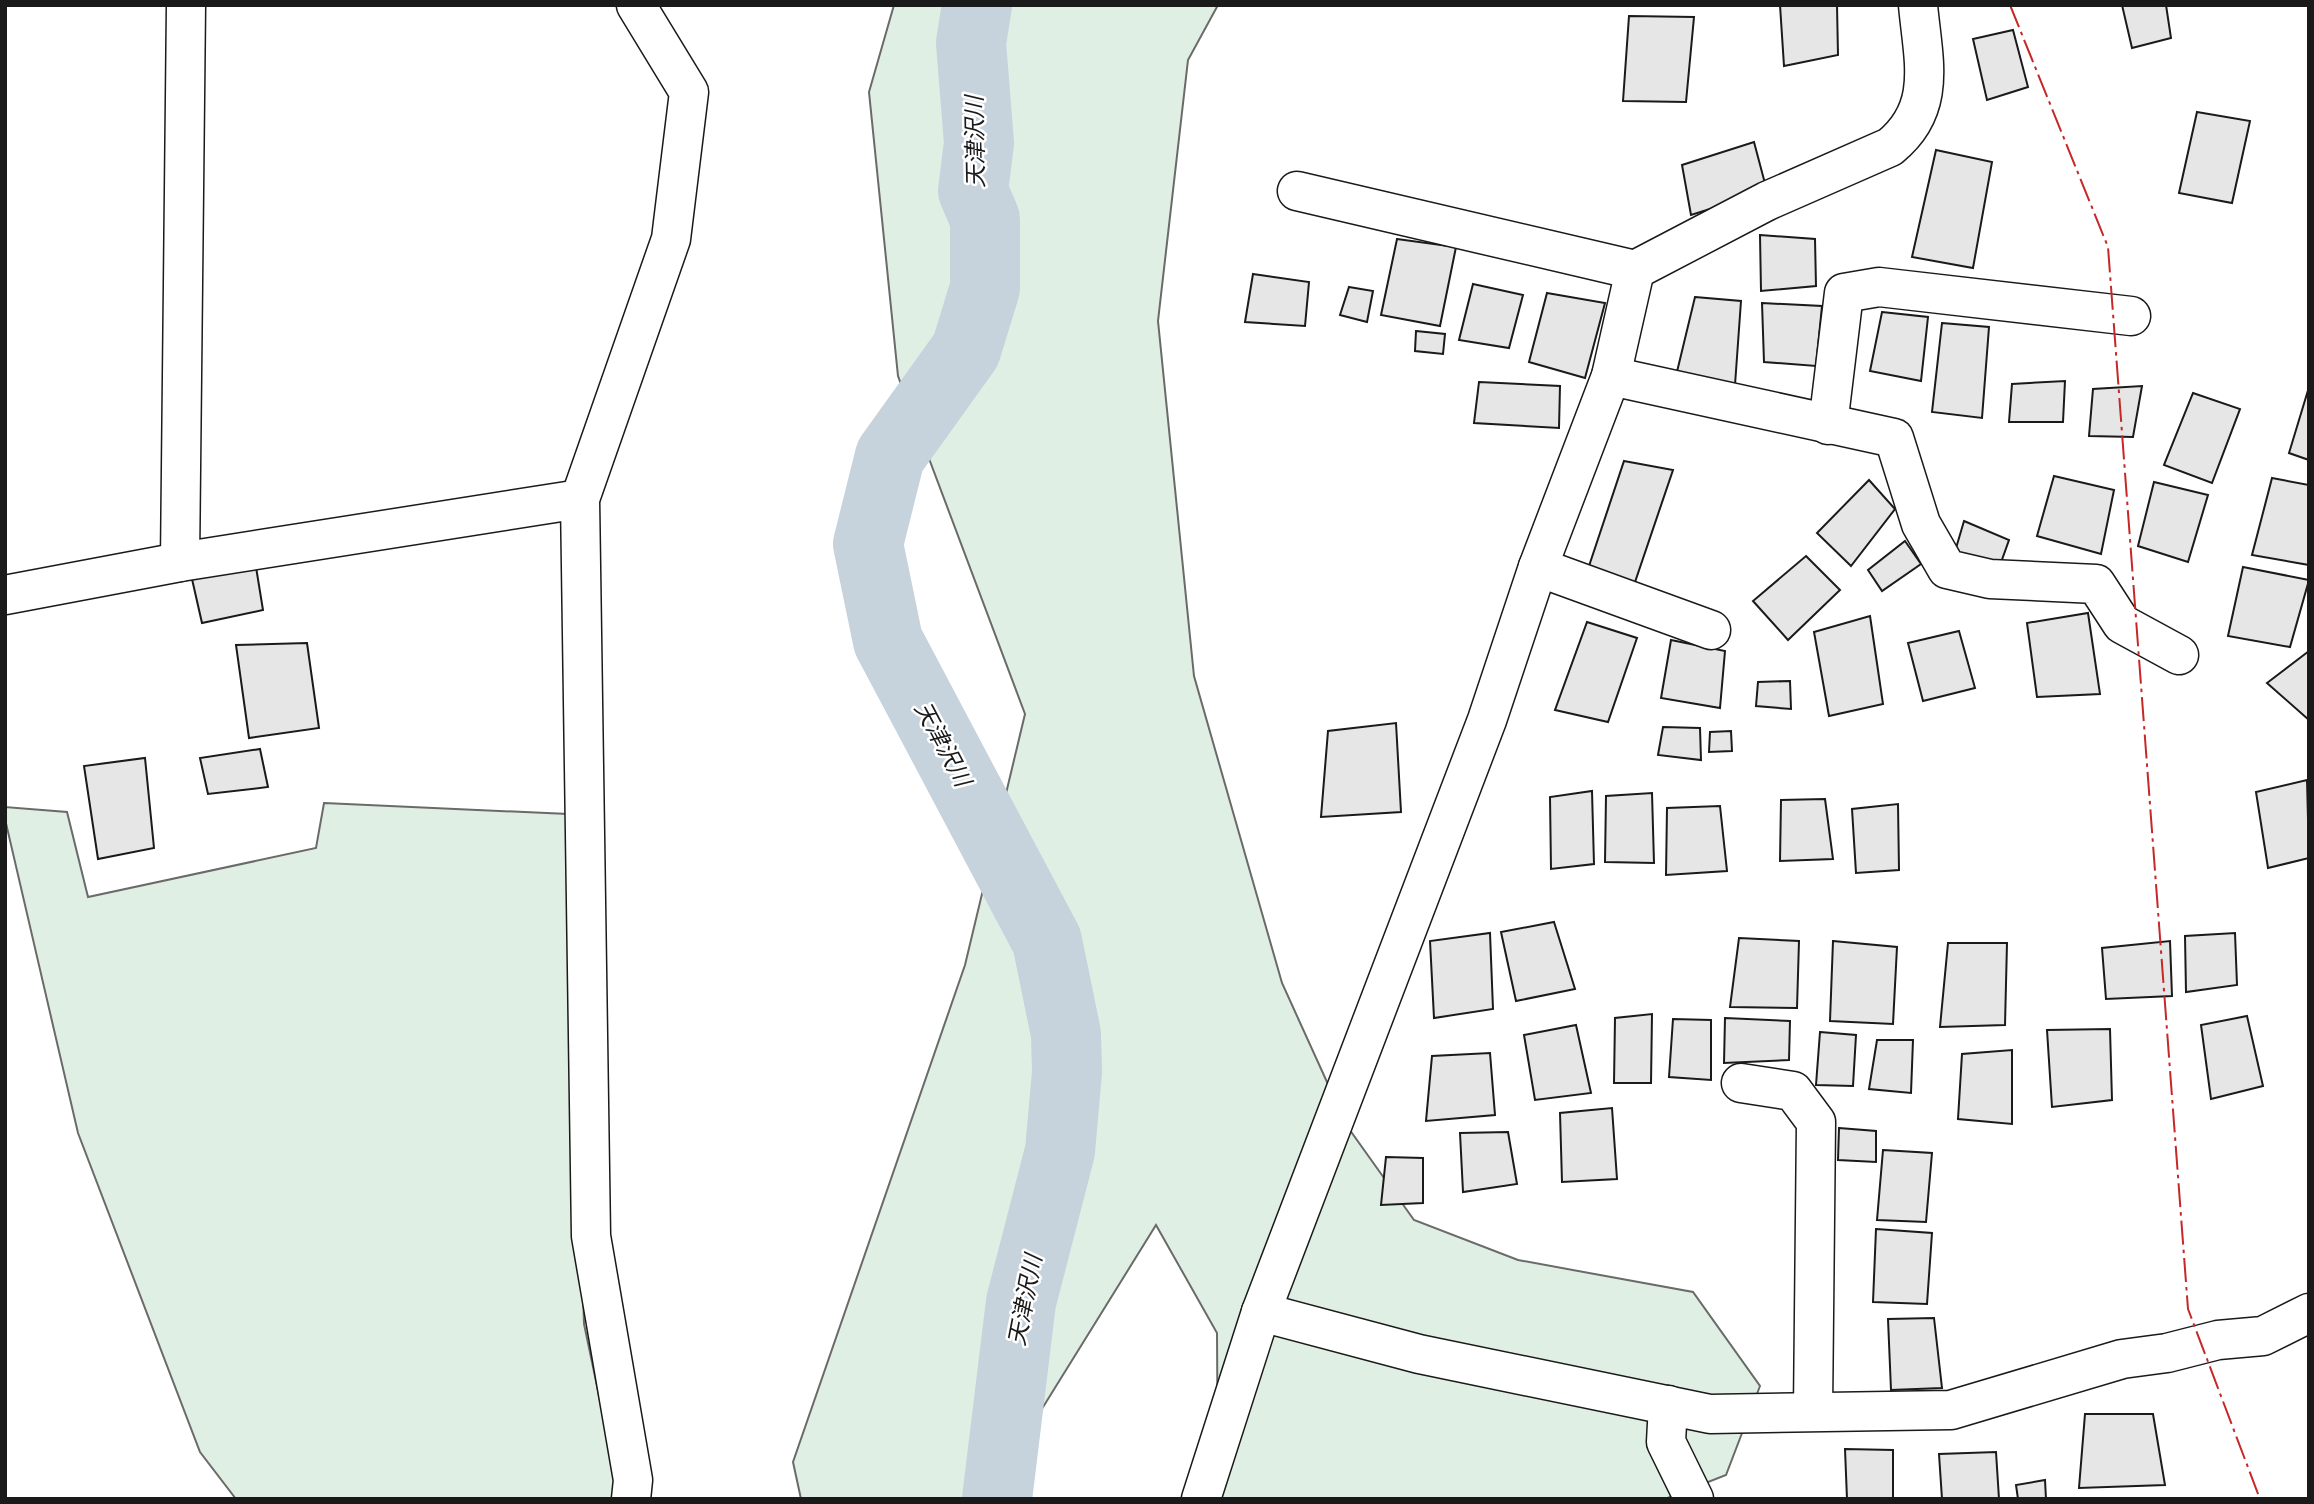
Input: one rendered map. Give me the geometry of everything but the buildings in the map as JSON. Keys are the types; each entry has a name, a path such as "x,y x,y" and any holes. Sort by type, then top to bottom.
{"street":[{"path":"180,562 186,5"},
{"path":"631,1499 633,1480 591,1236 580,499 671,239 689,92 636,5"},
{"path":"1297,191 1635,270 1767,201 1890,147 1905,135 1924,98 1919,5"},
{"path":"1201,1499 1261,1312 1487,720 1538,568 1611,376 1635,270"},
{"path":"1828,425 1844,293 1879,287 2131,316"},
{"path":"1611,376 1894,438 1921,524 1947,569 1990,579 2096,584 2122,624 2179,655"},
{"path":"5,595 180,562 580,499"},
{"path":"1538,568 1711,630"},
{"path":"1741,1083 1793,1091 1816,1122 1813,1411"},
{"path":"1261,1312 1419,1354 1710,1414 1951,1410 2122,1360 2167,1353 2218,1340 2263,1336 2309,1313"},
{"path":"1668,1405 1666,1442 1694,1499"}],"green space":[{"path":"894,5 1218,5 1188,60 1158,321 1194,676 1282,983 1347,1126 1414,1220 1518,1260 1693,1292 1760,1386 1726,1475 1665,1499 1218,1499 1217,1333 1156,1225 986,1499 801,1499 793,1462 965,965 1025,714 898,376 869,92"},
{"path":"324,803 568,814 584,1324 615,1472 613,1499 236,1499 200,1452 78,1133 5,819 5,807 67,812 88,897 316,848"}],"waterway":[{"name":"天津沢川","path":"977,5 971,43 979,143 973,191 985,219 985,288 966,350 890,456 868,544 888,641 1047,941 1066,1034 1067,1072 1060,1151 1021,1302 997,1499"}],"power":[{"path":"2010,5 2108,247 2188,1309 2260,1499"}]}
